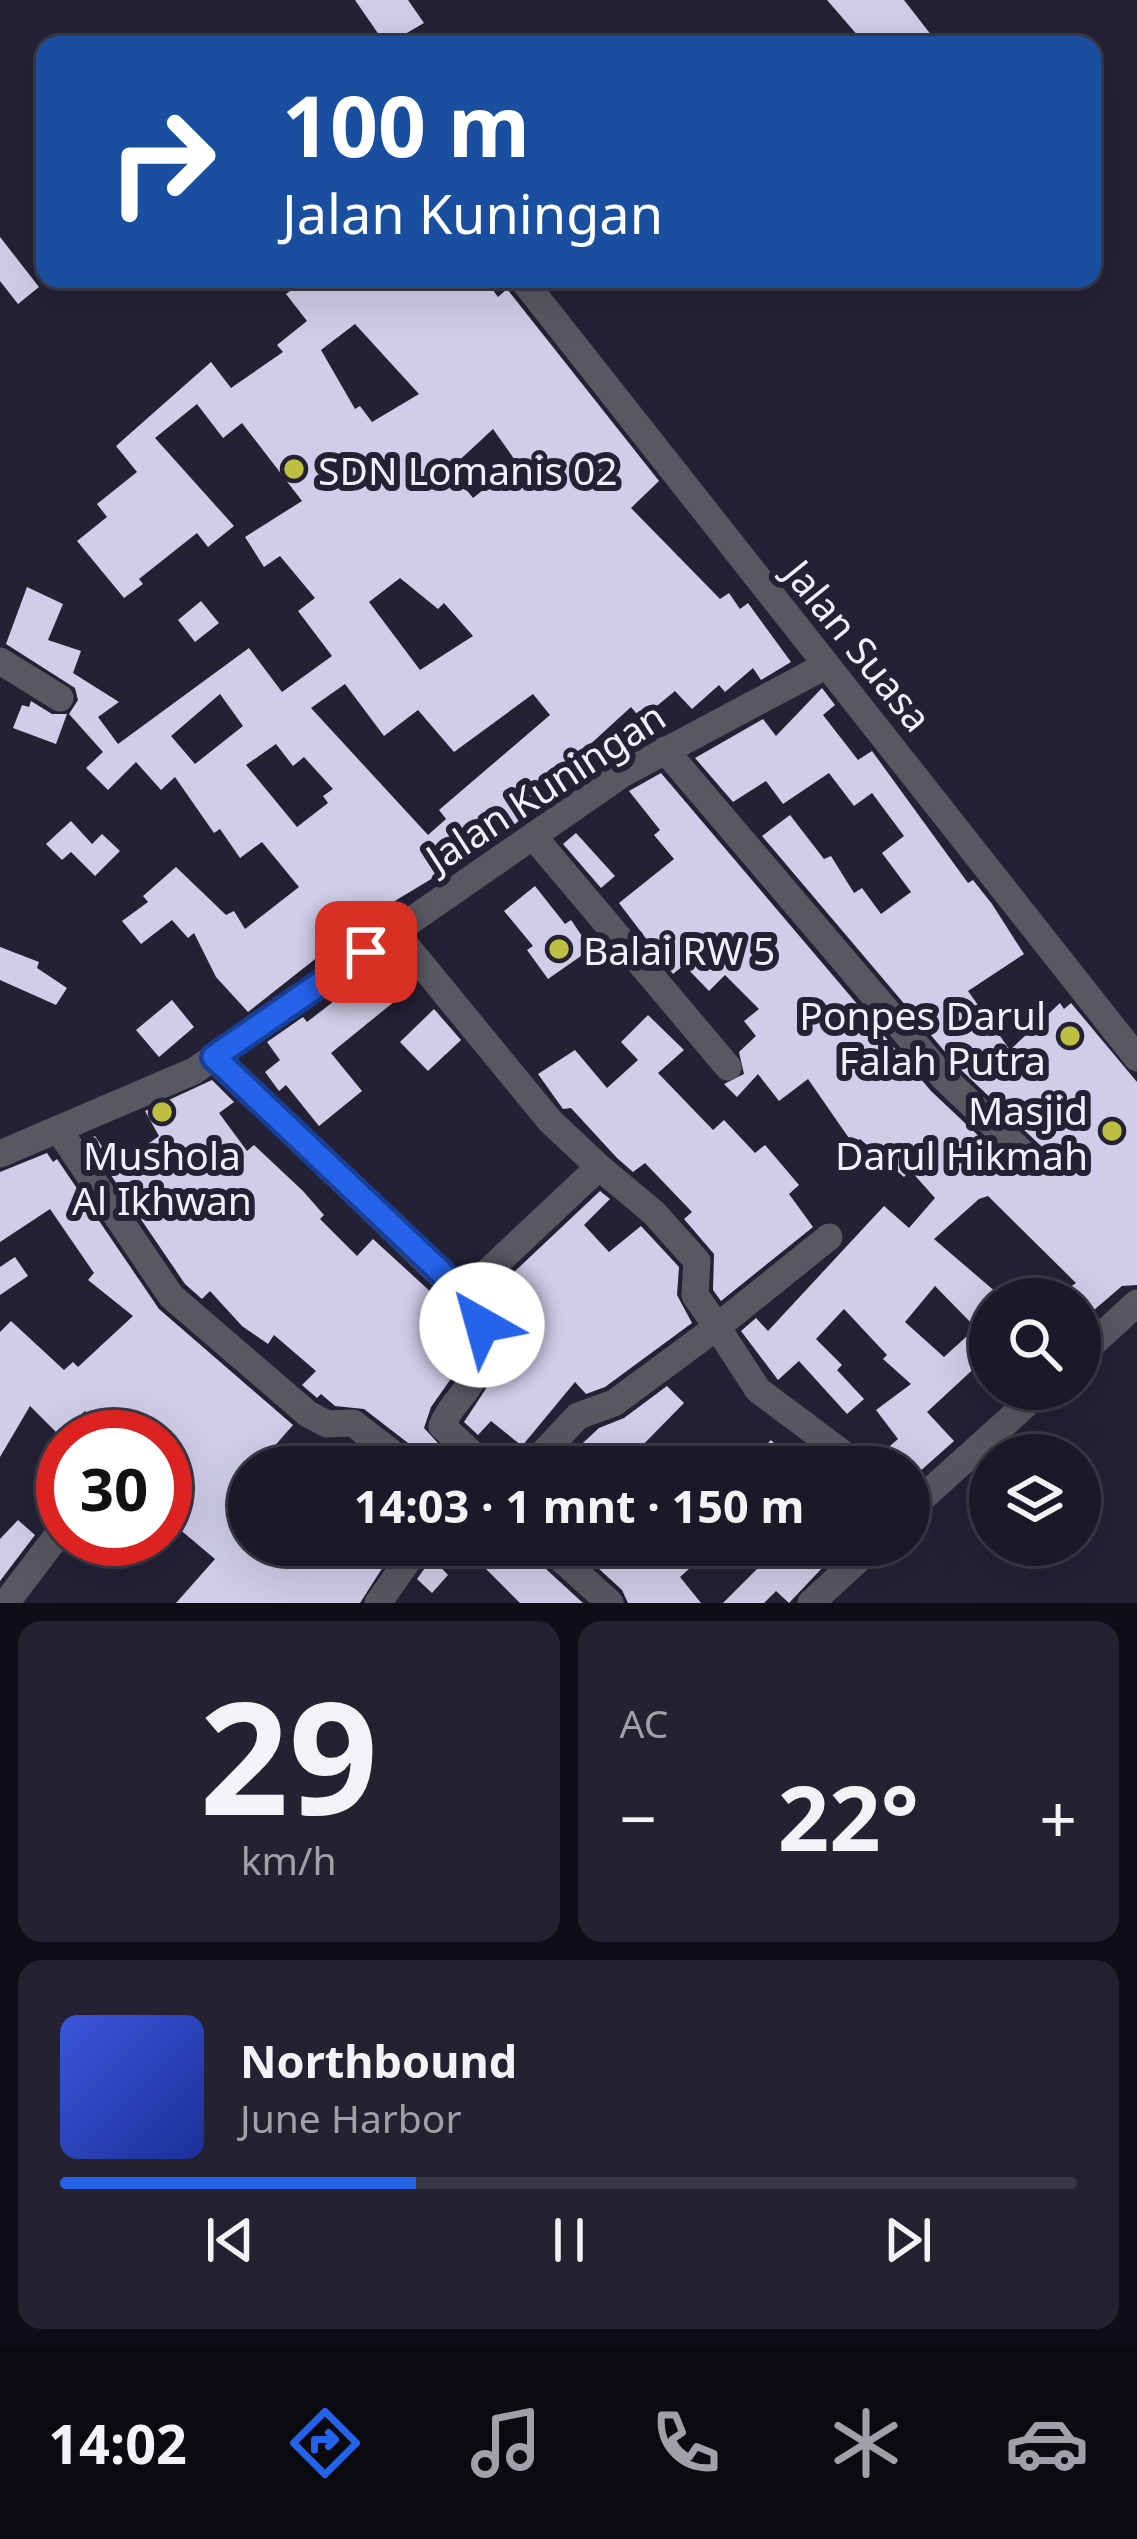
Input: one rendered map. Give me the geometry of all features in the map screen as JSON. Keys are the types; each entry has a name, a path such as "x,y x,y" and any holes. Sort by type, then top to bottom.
{"street":[{"name":"Jalan Suasa","path":"529,288 1137,1058"},
{"path":"0,661 59,698"},
{"name":"Jalan Kuningan","path":"0,1154 194,1071 665,750 825,666"},
{"path":"665,750 944,1078 1029,1159"},
{"path":"533,836 728,1067"},
{"path":"395,932 550,1121 654,1213 697,1261 695,1294 758,1390 833,1446"},
{"path":"214,1057 464,1294 482,1320 468,1346 477,1367 474,1381 442,1426 463,1446"},
{"path":"58,1129 190,1318 308,1414 327,1424 352,1423 382,1446"},
{"path":"464,1294 599,1167"},
{"path":"550,1446 578,1416 614,1403 829,1237"},
{"path":"1101,1336 1137,1304"},
{"path":"930,1491 1019,1410"},
{"path":"6,1603 36,1564"},
{"path":"378,1603 404,1566"},
{"path":"569,1566 610,1603"},
{"path":"811,1603 851,1566"}],"building":[{"path":"355,0 408,0 424,23 402,36 380,36"},
{"path":"827,0 904,0 932,36 858,36"},
{"path":"0,237 38,288 18,304 0,281"},
{"path":"294,288 492,288 498,297 507,289 659,481 631,508 720,599 729,593 740,609 748,603 791,662 761,680 753,668 725,692 719,685 692,709 675,691 641,719 631,707 515,813 521,819 496,840 335,937 338,941 248,1012 216,977 194,933 188,938 172,920 141,944 122,921 148,902 143,896 176,867 226,915 234,911 245,929 299,887 262,842 240,858 220,829 214,833 175,777 161,790 136,762 108,790 86,768 103,752 69,714 78,700 75,688 6,644 27,587 63,604 48,640 81,651 73,673 119,702 98,717 118,744 249,648 282,692 332,656 298,611 315,598 280,556 264,567 245,537 302,501 242,423 223,438 197,404 155,438 234,526 208,547 197,533 139,579 143,584 124,598 77,541 107,517 97,504 137,472 116,446 211,362 231,388 283,352 277,345 307,321 286,294","holes":["355,324 419,394 372,422 360,406 355,409 321,350","493,429 517,463 473,498 450,469","400,578 438,609 444,603 473,636 420,670 369,602","345,684 384,736 418,710 454,752 533,694 550,715 439,810 446,819 428,835 311,708","220,694 243,726 195,764 171,736","276,744 293,766 304,757 333,789 323,796 328,803 297,827 246,765"]},
{"path":"201,601 219,623 195,642 178,620"},
{"path":"822,688 835,705 823,715 858,760 872,751 968,883 973,880 992,904 1024,954 968,991 1010,1050 1060,1003 1064,1009 1071,1003 1137,1082 1137,1285 1122,1286 1101,1304 1101,1278 1071,1278 988,1196 934,1239 980,1278 969,1278 969,1321 935,1286 905,1322 944,1357 969,1334 969,1373 927,1412 954,1441 930,1462 930,1446 890,1446 898,1439 876,1410 911,1384 883,1359 887,1355 844,1309 816,1339 842,1365 837,1370 864,1399 847,1414 799,1361 778,1380 741,1331 756,1318 768,1331 884,1206 909,1228 935,1198 910,1170 904,1177 860,1139 853,1144 808,1079 779,1101 758,1074 737,1097 724,1084 744,1074 739,1052 756,1036 744,1021 759,1009 725,975 709,991 684,965 673,974 619,903 674,859 654,835 660,830 629,791 661,773 931,1091 1018,1173 1033,1176 1043,1170 1046,1155 1041,1146 957,1066 762,836 790,815 824,859 831,856 854,893 862,888 881,914 911,892 882,853 904,836 872,793 854,806 829,773 783,804 766,781 733,802 695,758 763,719 776,736"},
{"path":"31,701 52,714 67,714 56,744 13,728 22,705 29,707"},
{"path":"71,821 92,844 102,834 120,851 95,876 71,852 62,860 46,844"},
{"path":"576,833 615,876 601,888 563,844"},
{"path":"535,886 565,924 571,920 591,949 548,979 527,950 533,946 504,911"},
{"path":"0,947 39,962 37,968 67,988 56,1005 0,980"},
{"path":"377,968 400,997 331,1053 362,1091 319,1126 286,1085 279,1091 265,1072 280,1060 267,1042 303,1017 307,1022"},
{"path":"172,1000 194,1027 159,1057 136,1030"},
{"path":"434,1009 461,1040 428,1071 400,1042"},
{"path":"648,1015 684,1050 658,1073 713,1130 724,1120 755,1153 765,1145 799,1185 789,1194 813,1227 721,1301 713,1290 714,1254 684,1219 692,1212 645,1163 633,1172 617,1158 571,1108 563,1109 538,1074 575,1050 607,1088 638,1060 621,1042"},
{"path":"212,1080 234,1102 219,1113 247,1151 254,1145 303,1191 324,1215 320,1219 357,1256 373,1239 457,1316 444,1330 452,1337 455,1373 431,1407 424,1428 441,1446 412,1446 364,1409 335,1406 321,1394 317,1398 302,1385 316,1371 274,1335 268,1344 242,1326 210,1291 202,1299 185,1284 87,1140 95,1136 116,1167 159,1136 145,1111"},
{"path":"47,1153 53,1162 57,1159 159,1309 293,1425 275,1446 228,1446 228,1566 384,1566 360,1603 176,1603 215,1559 192,1540 192,1410 36,1412 30,1406 0,1457 0,1332 11,1321 64,1370 73,1362 78,1367 133,1316 88,1280 94,1273 50,1209 0,1242 0,1172"},
{"path":"600,1191 610,1199 584,1225 609,1252 641,1226 679,1267 677,1295 692,1323 605,1387 586,1394 575,1382 522,1446 491,1421 478,1435 464,1422 489,1384 489,1350 520,1310 495,1290"},
{"path":"15,1257 28,1276 0,1295 0,1267"},
{"path":"667,1386 684,1403 642,1446 580,1446 599,1428 624,1418"},
{"path":"18,1520 35,1535 0,1581 0,1539"},
{"path":"426,1566 440,1566 448,1575 432,1593 417,1579"},
{"path":"483,1566 543,1566 583,1603 520,1603"},
{"path":"596,1566 688,1566 680,1577 701,1603 628,1603 622,1590"},
{"path":"754,1566 824,1566 789,1603 776,1591 764,1603 723,1603 757,1569"}],"place":[{"name":"SDN Lomanis 02","path":"294,469"},
{"name":"Balai RW 5","path":"559,949"},
{"name":"Ponpes Darul Falah Putra","path":"1070,1036"},
{"name":"Mushola Al Ikhwan","path":"162,1112"},
{"name":"Masjid Darul Hikmah","path":"1112,1131"}],"route":[{"path":"366,952 214,1057 280,1125 464,1294 482,1325"}]}
